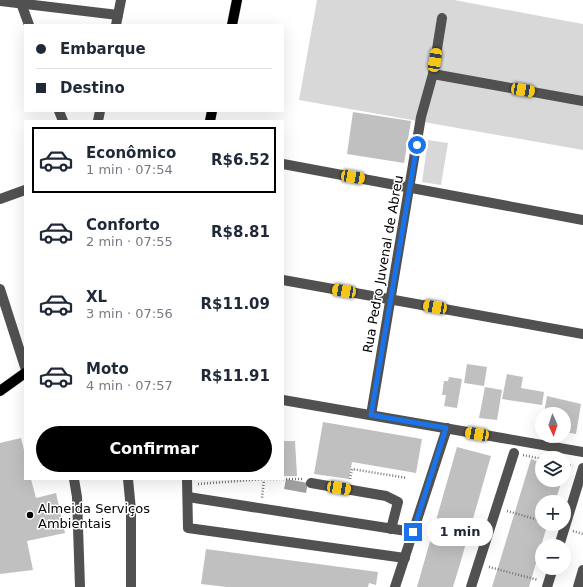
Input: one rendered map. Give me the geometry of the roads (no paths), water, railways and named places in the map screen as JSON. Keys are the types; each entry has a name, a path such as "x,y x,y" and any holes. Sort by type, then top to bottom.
{"main road":[{"path":"232,24 237,0"},
{"path":"0,391 24,374"}],"street":[{"path":"0,1 21,3 117,20 121,0"},
{"path":"21,3 29,24"},
{"name":"Rua Pedro Juvenal de Abreu","path":"371,415 421,117 433,74 442,18"},
{"path":"433,74 583,101"},
{"path":"284,164 583,220"},
{"path":"0,200 24,190"},
{"path":"284,280 583,334"},
{"path":"0,289 24,364"},
{"path":"284,400 583,452"},
{"path":"395,587 446,428"},
{"path":"471,587 514,453"},
{"path":"561,539 583,468"},
{"path":"74,480 77,497 80,587"},
{"path":"128,480 131,510 131,587"},
{"path":"187,480 188,528 405,558"},
{"path":"311,483 386,496 398,502 391,529"},
{"path":"188,497 413,532"},
{"path":"578,587 583,570"},
{"path":"548,585 551,575"}],"place":[{"name":"Almeida Serviços Ambientais","path":"30,515"}]}
